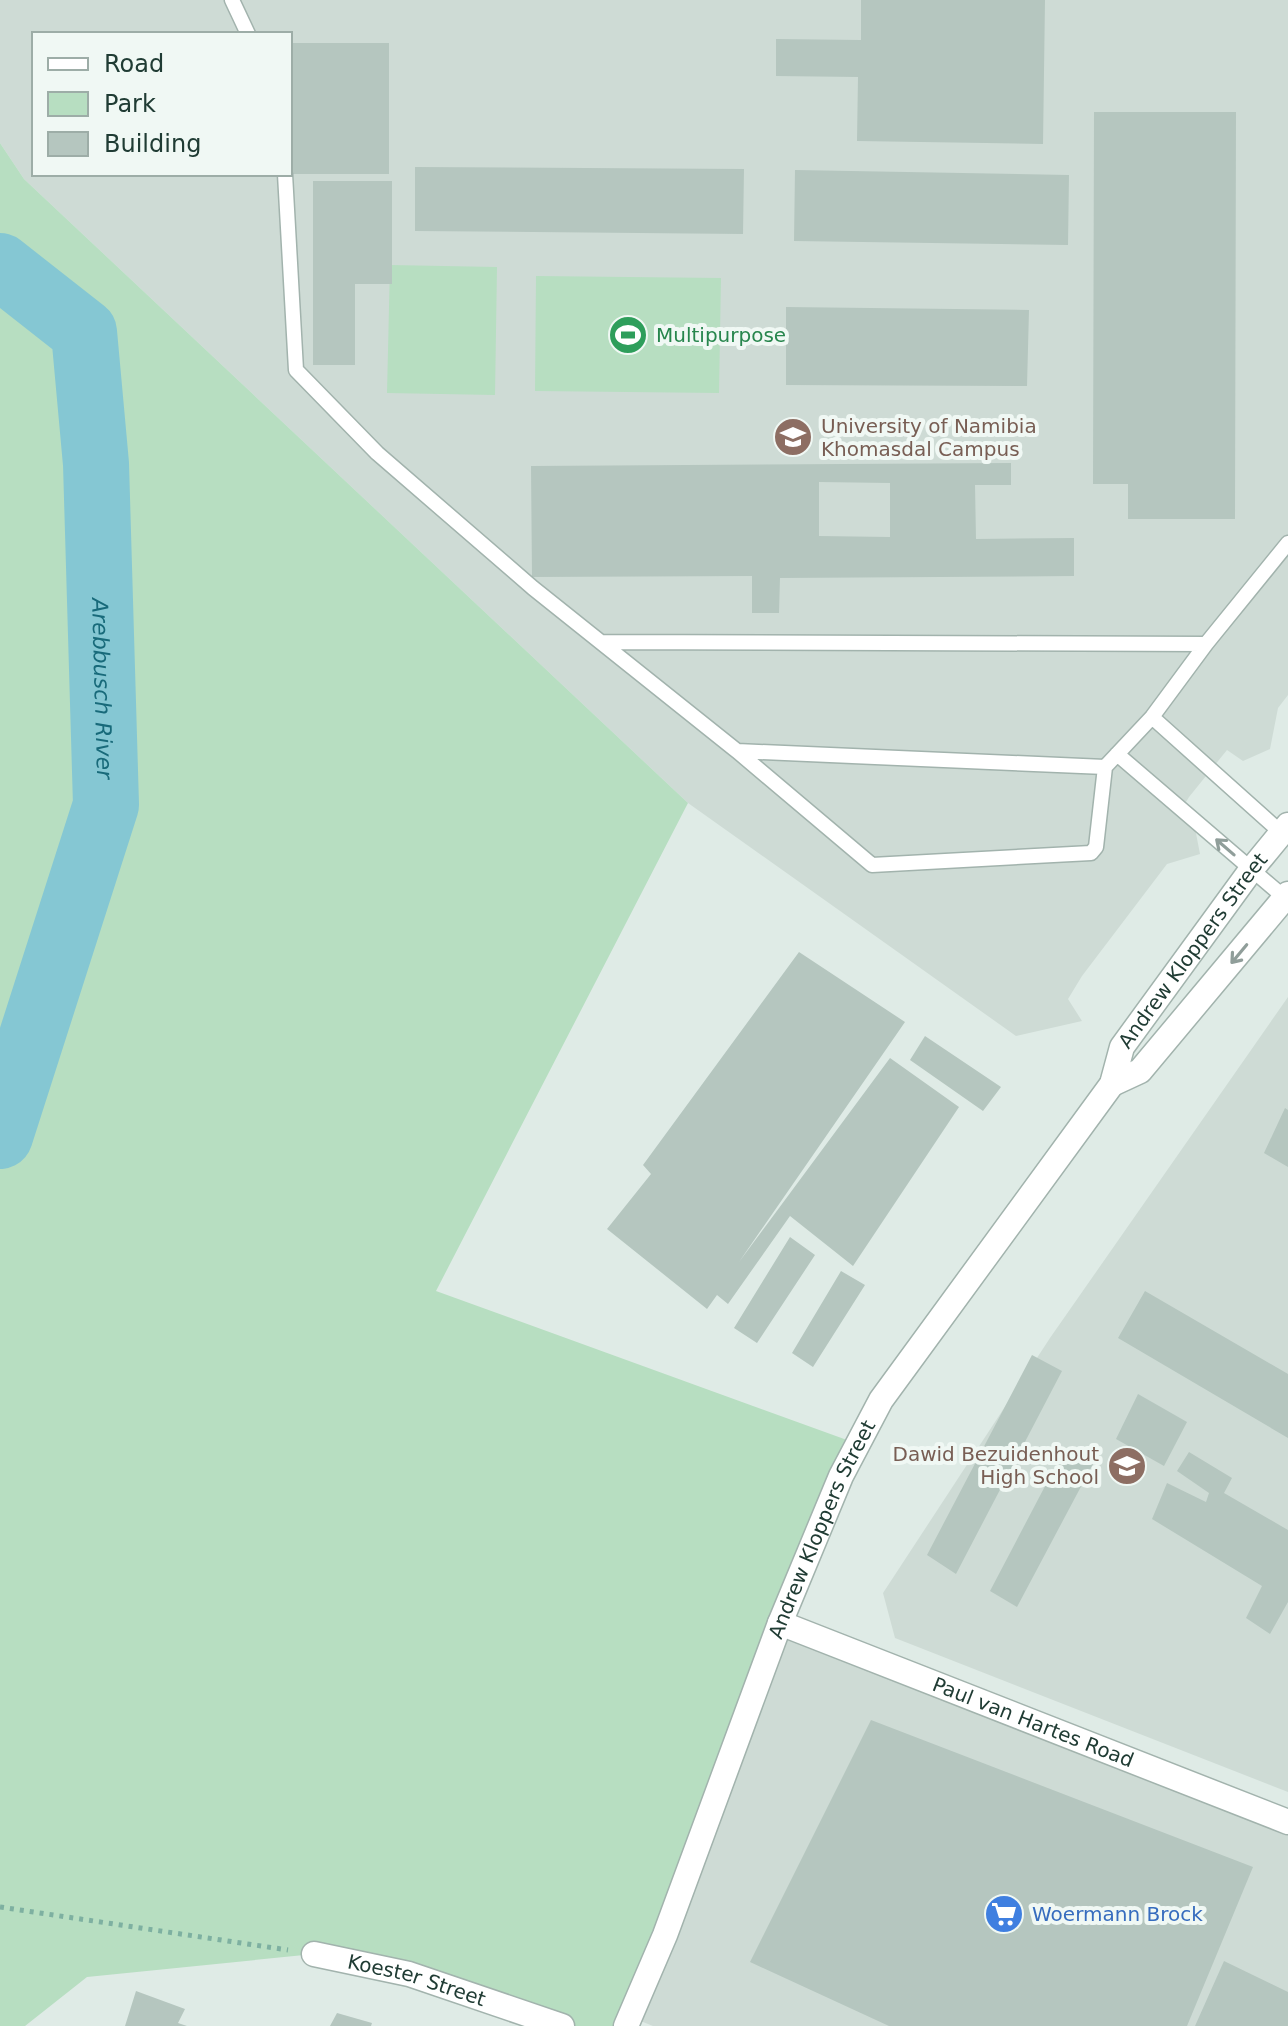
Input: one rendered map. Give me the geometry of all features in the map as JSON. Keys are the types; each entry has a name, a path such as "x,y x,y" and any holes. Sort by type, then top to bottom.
{"street":[{"name":"Andrew Kloppers Street","path":"626,2026 665,1935 780,1623 841,1476 881,1400 1112,1084 1122,1047 1251,870 1286,833"},
{"name":"Andrew Kloppers Street","path":"1112,1084 1140,1071 1286,896"},
{"name":"Paul van Hartes Road","path":"780,1623 1288,1822"},
{"name":"Koester Street","path":"314,1954 409,1974 562,2026"}],"lane":[{"path":"232,0 247,32"},
{"path":"285,176 296,370 377,453 533,588 737,751 872,865 1091,853 1096,847 1105,767 1152,717 1206,644 1288,543"},
{"path":"601,642 1206,644"},
{"path":"1152,717 1286,833"},
{"path":"737,751 1105,767"},
{"path":"1117,754 1251,870 1286,896"}],"path":[{"path":"0,1907 314,1954"}],"shaded area":[{"name":"University of Namibia Khomasdal Campus","path":"0,0 1288,0 1288,695 1278,708 1270,749 1243,761 1227,750 1189,797 1178,815 1194,823 1200,854 1167,864 1082,976 1068,999 1082,1021 1016,1036 688,803 24,179 0,143"},
{"name":"Dawid Bezuidenhout High School","path":"1288,997 1288,1792 895,1638 883,1593 1050,1338"},
{"path":"780,1623 1288,1822 1288,2026 653,2026 628,2016"}],"green space":[{"path":"0,143 24,179 688,803 436,1291 858,1444 624,2026 562,2026 314,1954 87,1977 25,2026 0,2026"},
{"path":"390,265 497,267 495,395 387,393"},
{"name":"Multipurpose","path":"536,276 721,278 719,393 535,391"}],"building":[{"path":"861,0 1045,0 1043,144 857,141 858,77 776,76 776,39 861,40"},
{"path":"292,43 389,43 389,174 292,174"},
{"path":"1094,112 1236,112 1235,519 1128,519 1128,484 1093,484"},
{"path":"415,167 744,169 743,234 415,231"},
{"path":"795,170 1069,175 1068,245 794,241"},
{"path":"313,181 392,181 392,284 355,284 355,365 313,365"},
{"path":"786,307 1029,310 1027,386 786,385"},
{"path":"1011,463 1011,485 975,485 976,539 1074,538 1074,576 780,578 779,613 752,613 752,576 532,577 531,466","holes":["819,482 890,483 890,537 819,536"]},
{"path":"799,952 905,1022 739,1262 890,1058 959,1107 853,1266 790,1216 728,1304 717,1295 707,1309 607,1229 651,1174 643,1165"},
{"path":"925,1036 1001,1087 983,1111 910,1060"},
{"path":"1285,1108 1288,1110 1288,1167 1264,1153"},
{"path":"790,1237 815,1255 757,1343 734,1328"},
{"path":"841,1271 865,1285 813,1367 792,1353"},
{"path":"1145,1291 1288,1374 1288,1438 1118,1338"},
{"path":"1032,1355 1062,1371 956,1574 927,1555"},
{"path":"1138,1394 1187,1422 1164,1466 1116,1439"},
{"path":"1064,1450 1093,1464 1017,1607 990,1591"},
{"path":"1189,1452 1232,1478 1224,1493 1288,1530 1288,1602 1270,1634 1246,1618 1262,1586 1152,1519 1167,1483 1206,1502 1209,1493 1177,1471"},
{"name":"Woermann Brock","path":"871,1720 1253,1867 1187,2026 889,2026 750,1962"},
{"path":"1224,1961 1288,1992 1288,2026 1195,2026"},
{"path":"136,1991 185,2009 178,2023 187,2026 125,2026"},
{"path":"337,2013 372,2023 371,2026 330,2026"}],"waterway":[{"name":"Arebbusch River","path":"0,266 84,332 96,464 106,805 0,1136"}],"place":[{"name":"Multipurpose","path":"628,335"},
{"name":"University of Namibia Khomasdal Campus","path":"793,437"},
{"name":"Dawid Bezuidenhout High School","path":"1127,1466"},
{"name":"Woermann Brock","path":"1004,1914"}]}
